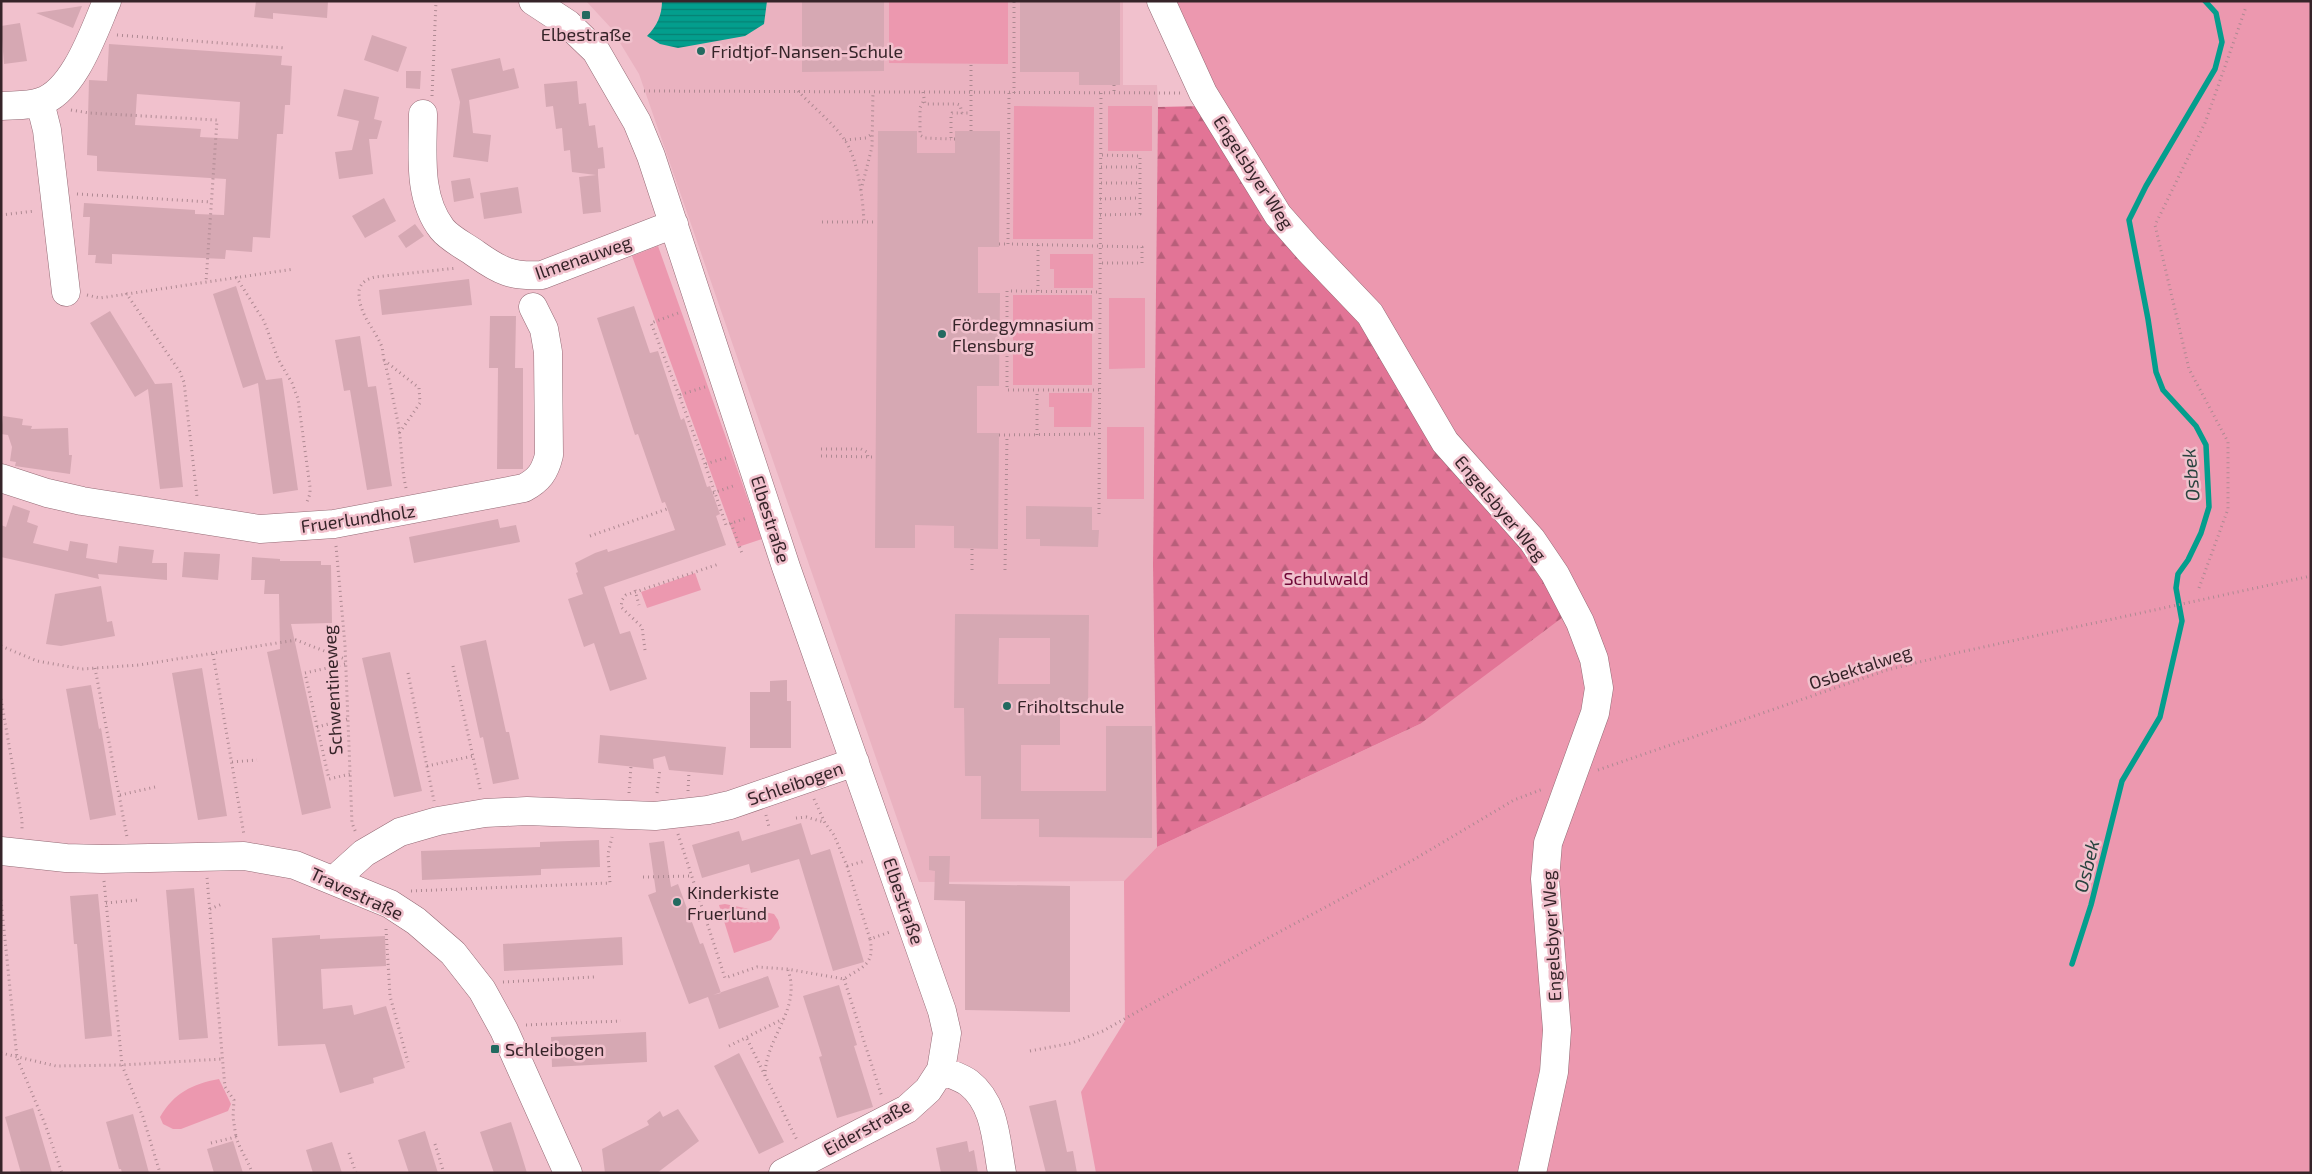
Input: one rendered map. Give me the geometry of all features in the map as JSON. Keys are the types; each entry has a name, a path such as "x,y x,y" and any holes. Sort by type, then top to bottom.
{"street":[{"path":"1,106 46,99 66,82 80,62 107,1"},
{"name":"Elbestraße","path":"533,1 568,24 596,51 638,122 674,224 768,511 944,1018 947,1033 941,1070"},
{"name":"Engelsbyer Weg","path":"1161,1 1203,93 1278,215 1370,314 1445,442 1532,540 1555,574 1580,622 1594,659 1599,688 1595,713 1548,844 1545,879 1557,1030 1554,1072 1532,1173"},
{"path":"46,99 47,130 66,292"},
{"name":"Ilmenauweg","path":"423,114 425,188 432,214 443,230 487,262 507,273 522,276 542,275 674,224"},
{"name":"Fruerlundholz","path":"1,478 47,493 82,501 260,529 334,524 524,488 537,481 546,470 549,455 548,352 544,330 533,307"},
{"name":"Schleibogen","path":"334,880 364,853 400,832 438,821 485,813 536,811 672,815 730,805 855,762"},
{"name":"Travestraße","path":"11,852 102,859 205,855 244,856 295,865 390,904 416,921 453,953 482,990 504,1030 568,1173"},
{"path":"941,1070 968,1082 981,1095 990,1110 1002,1173"},
{"name":"Eiderstraße","path":"784,1173 907,1109 928,1090 941,1070"}],"path":[{"path":"423,114 432,95 436,1"},
{"path":"1014,1 1014,92"},
{"path":"2199,588 2228,509 2228,442 2189,369 2155,224 2205,123 2246,7"},
{"path":"96,28 111,35 285,48"},
{"path":"971,131 972,64"},
{"path":"1114,85 1114,93"},
{"path":"620,91 1203,93"},
{"path":"797,91 844,140 852,156 861,194 864,222"},
{"path":"861,194 870,157 873,131 873,92"},
{"path":"923,92 923,102 920,108 920,135 925,138 953,139 951,115 955,112 971,112"},
{"path":"1008,244 1009,92"},
{"path":"1099,514 1101,93"},
{"path":"46,99 72,111 217,120 206,282"},
{"path":"923,102 957,104 960,105 962,112"},
{"path":"844,140 866,138 873,131"},
{"path":"1100,155 1140,156 1140,214 1100,215"},
{"path":"1100,166 1140,167"},
{"path":"1100,183 1140,183"},
{"path":"1,215 37,211 71,194 212,202"},
{"path":"1100,199 1140,198"},
{"path":"822,222 877,222"},
{"path":"999,244 1142,247 1142,263 1100,263"},
{"path":"1038,245 1038,292"},
{"path":"412,510 401,466 392,392 382,348 361,309 360,285 367,279 375,277 453,269 487,262"},
{"path":"66,292 100,298 294,269"},
{"path":"236,277 264,321 278,359 292,383 298,399 310,494 304,507 287,528"},
{"path":"1100,292 1007,291 1007,390 1100,390"},
{"path":"126,293 180,372 184,382 198,519"},
{"path":"701,305 651,323 705,464 726,525 768,511"},
{"path":"384,359 419,388 420,402 398,435"},
{"path":"679,396 725,380"},
{"path":"1037,390 1037,435"},
{"path":"999,435 1099,434"},
{"path":"1005,570 1007,435"},
{"path":"821,448 861,449 867,452 868,456"},
{"path":"705,464 748,451"},
{"path":"821,456 876,457"},
{"path":"590,536 668,509"},
{"path":"731,523 743,556"},
{"name":"Schwentineweg","path":"334,524 346,664 352,823 364,853"},
{"path":"972,549 972,570"},
{"path":"645,650 642,626 621,608 622,600 626,595 635,590 719,564"},
{"name":"Osbektalweg","path":"1030,1051 1072,1043 1103,1031 1413,860 1514,800 1570,779 1887,670 1956,653 2311,576"},
{"path":"635,590 639,605"},
{"path":"1,646 37,661 82,668 139,665 296,640 345,659"},
{"path":"213,654 246,841 244,856"},
{"path":"346,664 305,672 329,779 350,774"},
{"path":"454,666 485,813"},
{"path":"95,668 128,840 134,859"},
{"path":"408,673 438,821"},
{"path":"1,699 22,820 11,852"},
{"path":"317,726 348,719"},
{"path":"427,766 473,756"},
{"path":"232,762 257,760"},
{"path":"672,815 725,978 758,968 788,969 844,978 868,963 871,957 870,939 847,866 834,835 825,823 805,779"},
{"path":"120,795 155,787"},
{"path":"408,1062 390,996 386,921 390,904 407,891 610,883 608,854 617,814"},
{"path":"796,818 806,817 825,823"},
{"path":"205,855 225,1087 234,1100 233,1117 236,1137 252,1173"},
{"path":"102,859 122,1065 143,1117 160,1173"},
{"path":"643,877 692,876"},
{"path":"1,900 17,1058 45,1124 62,1173"},
{"path":"106,903 138,900"},
{"path":"210,909 222,904"},
{"path":"870,939 912,925"},
{"path":"766,1077 771,1053 792,996 788,969"},
{"path":"791,983 794,974 799,971"},
{"path":"482,990 496,982 594,977"},
{"path":"844,978 889,1118"},
{"path":"729,1046 784,1019"},
{"path":"504,1030 519,1025 621,1020"},
{"path":"746,1039 808,1160"},
{"path":"1,1053 56,1066 122,1065 222,1059"},
{"path":"212,1143 236,1137"},
{"path":"435,1144 444,1173"},
{"path":"349,1153 356,1173"},
{"path":"238,1157 244,1156"}],"shaded area":[{"name":"Fördegymnasium Flensburg","path":"586,1 1123,1 1123,85 1157,85 1158,107 1153,565 1157,847 1124,881 919,882 639,74 611,28"},
{"path":"662,1 767,1 764,24 745,36 678,48 660,44 647,36 658,20"},
{"path":"889,1 1008,1 1008,64 889,63"},
{"path":"1155,1 2311,1 2311,1173 1096,1173 1081,1092 1125,1021 1124,881 1157,847 1420,724 1339,289"},
{"path":"1014,106 1094,107 1093,239 1013,239"},
{"path":"1108,106 1152,106 1152,151 1108,151"},
{"path":"658,246 762,539 738,547 632,256"},
{"path":"1050,254 1093,254 1093,288 1054,288 1054,269 1050,269"},
{"path":"1013,295 1092,295 1092,385 1013,385"},
{"path":"1109,298 1145,298 1145,368 1109,369"},
{"path":"1049,393 1092,393 1091,427 1054,427 1054,407 1049,407"},
{"path":"1107,427 1144,427 1144,499 1107,499"},
{"path":"695,573 701,590 647,608 641,592"},
{"path":"725,904 774,914 780,928 771,940 734,953 719,905"},
{"path":"219,1079 231,1104 228,1111 181,1129 173,1129 163,1124 160,1117 178,1096 192,1087"}],"green space":[{"name":"Schulwald","path":"1203,106 1339,289 1571,611 1420,724 1157,847 1153,565 1158,107"}],"building":[{"path":"256,1 328,1 327,18 273,13 273,19 254,17"},
{"path":"802,1 884,1 884,71 802,72"},
{"path":"1020,1 1120,1 1120,85 1079,85 1079,72 1020,72"},
{"path":"82,6 73,28 36,13"},
{"path":"20,23 27,61 4,64 1,26"},
{"path":"372,35 407,47 398,72 364,60"},
{"path":"109,44 282,56 281,65 292,66 290,105 285,105 283,134 277,134 270,238 253,237 252,252 226,250 225,259 112,254 112,264 95,263 96,255 88,255 90,217 83,217 84,203 195,210 195,214 224,215 226,179 97,171 97,156 87,155 89,80 107,81","holes":["137,94 240,102 238,139 200,137 201,129 135,125"]},
{"path":"500,58 503,71 514,68 519,88 469,100 473,133 491,135 488,162 453,157 460,102 451,69"},
{"path":"406,71 421,71 420,89 406,88"},
{"path":"577,81 579,104 586,103 589,126 595,125 598,148 603,147 605,168 598,169 601,212 583,214 579,177 596,175 572,172 570,150 564,151 562,128 556,129 553,106 546,107 544,84"},
{"path":"344,89 379,97 374,119 382,121 377,139 369,139 373,174 339,179 335,152 352,150 359,121 337,116"},
{"path":"878,131 917,131 917,153 955,153 955,131 1000,131 999,247 978,247 978,293 1000,293 999,386 977,386 977,433 999,433 998,549 954,548 954,526 915,525 915,548 875,548"},
{"path":"470,178 474,198 454,202 451,181"},
{"path":"518,187 522,213 484,219 480,193"},
{"path":"384,198 396,221 365,238 352,216"},
{"path":"415,224 424,236 406,248 398,236"},
{"path":"469,279 472,305 382,315 379,290"},
{"path":"236,286 266,380 282,378 298,490 273,494 258,383 243,388 213,294"},
{"path":"634,306 650,353 658,351 681,420 684,418 707,487 710,486 720,514 716,516 726,545 604,587 620,634 630,631 647,679 610,691 594,643 584,647 568,599 583,594 576,573 578,572 575,563 607,549 608,552 675,530 665,502 662,503 638,434 635,435 597,318"},
{"path":"110,311 155,384 172,383 183,487 160,489 148,389 135,397 90,323"},
{"path":"490,316 516,316 515,368 523,368 523,469 497,469 498,368 489,368"},
{"path":"360,336 368,387 376,386 392,486 367,490 350,390 344,391 335,340"},
{"path":"3,416 23,419 22,425 32,426 31,429 68,428 69,455 72,455 70,474 15,466 16,462 10,461 12,447 8,435 1,434"},
{"path":"13,505 30,511 27,522 38,526 33,543 68,551 70,541 88,544 86,558 117,563 119,546 154,550 152,563 167,563 167,580 98,574 99,579 1,557 1,525 6,527"},
{"path":"1026,506 1092,507 1092,530 1099,530 1098,547 1040,546 1040,539 1026,539"},
{"path":"498,519 500,528 516,525 520,542 414,563 409,537"},
{"path":"184,552 220,554 218,580 182,577"},
{"path":"252,557 280,559 280,561 321,561 321,565 331,565 332,623 291,624 331,808 302,815 267,652 280,649 279,594 264,594 265,580 251,580"},
{"path":"101,586 107,622 112,621 115,636 61,646 46,644 55,594"},
{"path":"955,614 1089,615 1088,709 1060,709 1060,745 1021,745 1021,791 1106,791 1106,726 1152,726 1152,838 1039,837 1039,819 981,819 981,776 965,776 964,708 954,708","holes":["999,638 1050,638 1050,684 998,684"]},
{"path":"486,640 506,732 509,732 519,779 493,784 483,737 480,738 460,646"},
{"path":"390,652 422,791 394,797 362,658"},
{"path":"202,668 227,816 198,820 172,673"},
{"path":"787,680 787,701 791,701 791,748 750,748 750,692 770,692 770,681"},
{"path":"91,685 99,729 101,728 116,815 90,820 66,689"},
{"path":"600,735 726,747 723,775 669,770 665,756 653,759 654,769 598,763"},
{"path":"801,823 811,855 830,849 864,962 833,971 799,859 751,873 749,864 702,878 692,845 739,831 742,841"},
{"path":"599,840 600,867 541,869 541,875 422,880 421,851 540,847 540,842"},
{"path":"664,841 671,887 678,884 700,944 703,943 721,992 768,976 779,1007 719,1029 708,997 689,1004 648,895 656,892 649,843"},
{"path":"929,856 950,856 949,884 1070,886 1070,1012 965,1010 965,901 934,900 935,871 929,870"},
{"path":"194,888 208,1038 179,1040 166,890"},
{"path":"98,894 112,1036 85,1039 77,944 74,944 70,896"},
{"path":"320,935 320,939 385,936 386,966 321,969 323,1009 352,1005 354,1015 386,1006 405,1068 373,1078 374,1083 340,1093 325,1044 278,1046 272,938"},
{"path":"622,937 623,965 504,971 503,944"},
{"path":"839,985 857,1045 854,1046 873,1107 837,1118 819,1057 822,1056 803,996"},
{"path":"646,1032 647,1062 552,1067 551,1037"},
{"path":"739,1053 784,1142 759,1154 714,1066"},
{"path":"1056,1100 1067,1152 1073,1151 1077,1173 1046,1173 1029,1106"},
{"path":"33,1108 52,1173 21,1173 5,1117"},
{"path":"678,1109 699,1141 657,1173 605,1173 602,1149 649,1125 647,1121 660,1111 663,1117"},
{"path":"133,1114 149,1173 122,1173 121,1169 119,1169 106,1122"},
{"path":"511,1122 527,1173 494,1173 480,1132"},
{"path":"425,1131 438,1173 409,1173 398,1140"},
{"path":"233,1141 243,1173 214,1173 207,1149"},
{"path":"967,1141 969,1152 974,1150 978,1173 941,1173 936,1148"},
{"path":"332,1142 342,1173 313,1173 306,1150"}],"waterway":[{"name":"Osbek","path":"2072,964 2091,905 2122,781 2160,717 2182,621 2176,588 2178,574 2188,560 2201,533 2209,507 2206,445 2196,426 2163,390 2156,372 2129,220 2146,186 2215,69 2222,42 2216,13 2205,1"}],"place":[{"name":"Elbestraße","path":"586,15"},
{"name":"Fridtjof-Nansen-Schule","path":"701,51"},
{"name":"Fördegymnasium Flensburg","path":"942,334"},
{"name":"Friholtschule","path":"1007,706"},
{"name":"Kinderkiste Fruerlund","path":"677,902"},
{"name":"Schleibogen","path":"495,1049"}]}
